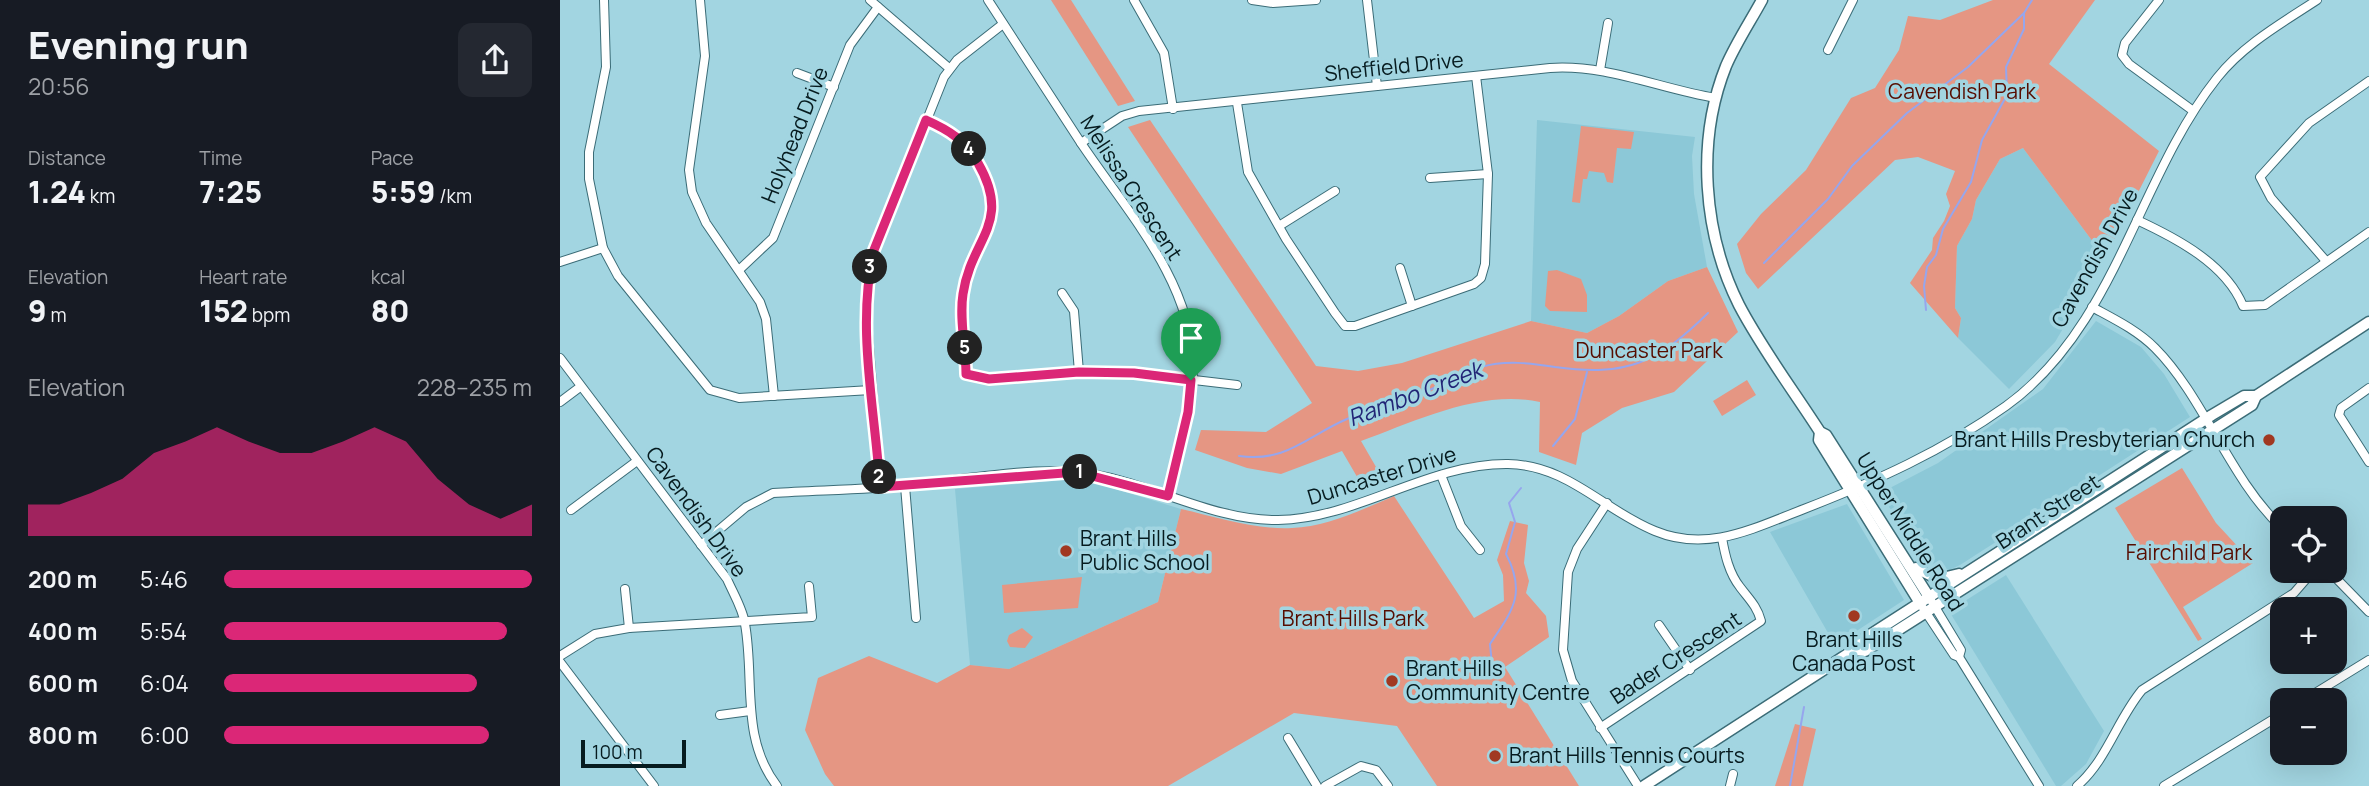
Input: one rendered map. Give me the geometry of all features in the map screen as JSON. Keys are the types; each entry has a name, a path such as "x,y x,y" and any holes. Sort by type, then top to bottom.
{"main road":[{"name":"Upper Middle Road","path":"1762,0 1726,66 1716,98 1707,161 1708,193 1719,252 1729,283 1751,327 1820,432 1819,440 1908,562 1927,604"},
{"name":"Brant Street","path":"1927,604 2212,431 2252,405 2256,396 2369,322"},
{"name":"Brant Street","path":"1644,786 1854,650 1865,651 1970,571 2205,420 2244,396 2256,396"},
{"name":"Upper Middle Road","path":"1856,490 1927,604"},
{"path":"1908,562 1922,573 1938,579 1970,571"}],"street":[{"path":"604,0 606,66 589,152 592,198 603,248 618,276 710,390 738,398 871,390"},
{"path":"700,0 705,56 689,170 692,192 706,223 739,270 766,318 774,396"},
{"path":"870,0 949,68"},
{"name":"Melissa Crescent","path":"988,0 1157,254 1188,328 1193,364 1188,412 1168,496"},
{"path":"1134,0 1164,53 1173,109"},
{"path":"1252,0 1273,3 1316,0"},
{"path":"1367,0 1377,86"},
{"path":"1828,50 1853,0"},
{"path":"2159,0 2125,43 2122,54 2129,64 2192,110"},
{"name":"Cavendish Drive","path":"1856,490 1919,462 2010,403 2062,351 2092,307 2192,110 2219,74 2246,49 2317,0"},
{"name":"Holyhead Drive","path":"739,270 773,238 850,45 878,7"},
{"path":"1600,70 1608,23"},
{"path":"880,487 866,309 869,270 874,250 949,68 1003,24"},
{"name":"Sheffield Drive","path":"1081,143 1122,116 1577,66 1716,98"},
{"path":"797,73 834,87"},
{"path":"1237,103 1248,172 1279,226 1345,326 1354,326 1474,284 1481,278 1485,264 1488,174 1476,76"},
{"path":"2326,261 2271,198 2260,177 2309,123 2369,81"},
{"path":"926,120 947,129 967,145 992,191 992,217 963,293 966,374 989,379 1079,372 1134,373 1237,385"},
{"path":"1430,178 1488,174"},
{"path":"1279,226 1335,191"},
{"path":"2137,220 2206,261 2235,289 2244,306 2265,306 2369,232"},
{"path":"560,262 603,248"},
{"path":"1400,268 1412,306"},
{"path":"1062,293 1074,312 1079,372"},
{"path":"2092,307 2128,327 2154,348 2259,503 2270,515"},
{"name":"Cavendish Drive","path":"560,358 727,579 745,620 750,711 759,751 778,786"},
{"path":"560,401 580,387"},
{"path":"2369,387 2341,408 2339,415 2369,462"},
{"path":"571,510 637,461"},
{"name":"Duncaster Drive","path":"701,545 746,508 773,492 905,486 996,476 1077,472 1253,518 1287,519 1311,517 1441,475 1493,464 1524,466 1564,477 1659,533 1691,540 1721,538 1758,528 1856,490"},
{"path":"1441,475 1461,526 1480,550"},
{"path":"905,486 916,618"},
{"path":"1607,503 1577,549 1568,572 1563,650 1572,681 1637,786"},
{"name":"Bader Crescent","path":"1600,728 1761,621 1757,606 1738,585 1728,566 1721,538"},
{"path":"2077,786 2100,759 2130,704 2141,690 2294,593 2303,583"},
{"path":"2341,583 2369,612"},
{"path":"560,656 595,634 629,628 812,617 808,586"},
{"path":"625,589 629,628"},
{"name":"Upper Middle Road","path":"1927,604 1954,654 1959,657 2039,786"},
{"path":"1660,625 1690,670"},
{"path":"2324,688 2369,660"},
{"path":"560,662 654,786"},
{"path":"720,715 750,711"},
{"path":"2164,786 2270,721"},
{"path":"1288,738 1317,786"},
{"path":"1325,786 1361,766 1376,770 1388,786"},
{"path":"1730,786 1733,774"}],"shaded area":[{"path":"1537,120 1695,137 1692,156 1694,194 1707,267 1668,281 1619,316 1587,333 1531,321"},
{"path":"2023,148 2105,258 2055,342 2009,389 1958,338 1961,318 1955,308 1957,246 1972,219 1976,200 2000,159"},
{"path":"2096,321 2141,347 2164,374 2190,417 1960,565 1949,570 1926,561 1883,498 1886,490 1938,463 2043,389"},
{"name":"Brant Hills Public School","path":"1066,480 1099,484 1181,509 1158,602 1009,669 970,665 955,489"},
{"path":"1847,504 1904,600 1835,645 1770,532"},
{"path":"2006,575 2104,731 2086,764 2061,786 2056,786 1949,611"}],"green space":[{"path":"1051,0 1071,0 1135,101 1118,106"},
{"name":"Cavendish Park","path":"1993,0 2095,0 2049,64 2159,151 2105,258 2023,148 2000,159 1976,200 1972,219 1957,246 1955,308 1961,318 1958,338 1910,283 1932,250 1933,238 1944,221 1950,206 1946,194 1955,171 1918,157 1895,160 1758,289 1746,273 1737,244 1761,214 1806,170 1851,98 1875,88 1899,50 1908,16 1940,20"},
{"name":"Duncaster Park","path":"1150,120 1316,366 1358,371 1402,363 1531,321 1587,333 1619,316 1668,281 1707,267 1738,332 1674,392 1622,408 1582,433 1576,465 1539,452 1540,402 1518,399 1472,403 1449,409 1361,441 1383,479 1363,487 1342,451 1281,474 1247,468 1195,450 1201,430 1266,432 1312,403 1128,127"},
{"path":"1581,126 1634,132 1631,149 1617,148 1613,183 1607,182 1604,173 1589,171 1587,179 1583,179 1580,203 1572,202"},
{"path":"1557,270 1581,279 1587,295 1587,312 1550,311 1545,306 1548,271"},
{"path":"1747,380 1756,395 1722,416 1713,401"},
{"name":"Fairchild Park","path":"2182,468 2216,523 2253,563 2183,607 2202,639 2198,641 2115,508"},
{"name":"Brant Hills Park","path":"1394,496 1474,618 1504,601 1503,575 1497,560 1510,521 1528,525 1524,563 1529,581 1526,593 1546,616 1549,637 1505,667 1579,786 1437,786 1397,726 1294,713 1168,786 834,786 825,774 805,730 818,678 869,656 937,683 970,665 1009,669 1158,602 1181,509 1250,525 1292,528 1331,521"},
{"path":"1082,577 1078,608 1004,613 1002,585"},
{"path":"1022,628 1033,637 1025,648 1010,647 1007,641 1009,635"},
{"path":"1795,724 1816,729 1803,786 1775,786"}],"waterway":[{"name":"Rambo Creek","path":"1764,263 1828,199 1852,166 1907,113 1968,67 2024,13 2032,0"},
{"path":"1926,310 1924,286 1927,267 1936,255 1943,229 1971,182 1982,140 2007,95 2006,67 2024,29 2024,13"},
{"name":"Rambo Creek","path":"1239,456 1270,456 1283,452 1347,419 1427,391 1481,367 1518,363 1602,370 1639,362 1673,344 1708,313"},
{"path":"1553,446 1575,419 1587,372"},
{"path":"1484,673 1492,665 1490,644 1505,622 1514,602 1515,580 1506,554 1515,522 1509,503 1521,488"},
{"name":"Rambo Creek","path":"1790,786 1804,707"}],"place":[{"name":"Brant Hills Presbyterian Church","path":"2269,440"},
{"name":"Brant Hills Public School","path":"1066,551"},
{"name":"Brant Hills Canada Post","path":"1854,616"},
{"name":"Brant Hills Community Centre","path":"1392,681"},
{"name":"Brant Hills Tennis Courts","path":"1495,756"}],"route":[{"path":"926,120 947,129 967,145 992,191 992,217 963,293 966,374 989,379 1079,372 1134,373 1180,381 1191,380 1188,412 1168,496 1105,477 1077,472 996,476 880,487 866,309 869,270 874,250 926,120"}]}
